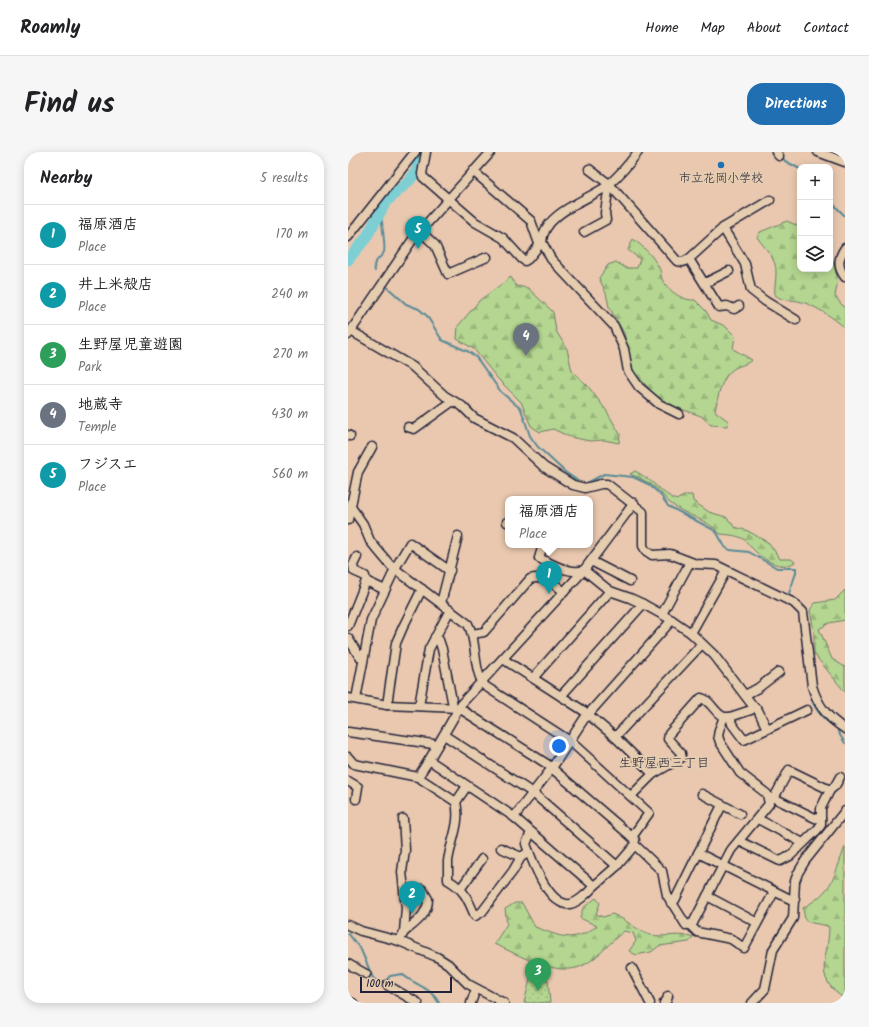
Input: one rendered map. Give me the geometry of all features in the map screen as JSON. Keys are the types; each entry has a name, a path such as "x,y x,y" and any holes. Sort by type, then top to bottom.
{"street":[{"path":"426,152 422,174 424,177 447,199 475,222 503,238 524,261 528,259 541,242 547,227 556,218 570,207 598,192 609,184 630,164 638,152"},
{"path":"490,152 420,231 349,333 413,367 453,402 462,406 485,424 504,432 513,438 544,467 573,485 585,488 607,484 634,503 643,512 643,542 646,551 652,554 676,555 690,562 716,565 786,598 800,607 804,620 812,686 815,696 827,716 845,729"},
{"path":"818,152 845,162"},
{"path":"348,237 414,153"},
{"path":"589,169 609,184 677,261 683,262 689,259 723,228 770,200"},
{"path":"473,172 531,221 538,241 541,242 552,259 614,326 624,349 628,371 639,386 658,404 679,414"},
{"path":"584,232 606,220 604,213 609,184"},
{"path":"723,228 745,264 752,290 765,301 796,320"},
{"path":"420,231 435,245 448,274 487,257"},
{"path":"845,248 838,260 845,277"},
{"path":"689,259 719,307 726,306 734,310 739,306"},
{"path":"705,283 728,270"},
{"path":"408,426 414,429 453,402"},
{"path":"348,520 358,472 372,447"},
{"path":"418,777 444,735 456,707 504,659 592,561 634,503"},
{"path":"351,507 363,524 370,541 395,570 468,624 472,634 482,682 485,686 570,741 649,813 632,837"},
{"path":"441,603 458,536"},
{"path":"450,571 410,543 370,620 363,658 352,698 387,705 445,708 456,707 552,768 632,837 635,845 662,871 667,895 686,925 690,925 697,932 731,939 744,948 756,922 774,892"},
{"path":"542,548 539,558 556,566 578,572 584,570"},
{"path":"348,626 366,581 365,576 354,571 353,565 357,557"},
{"path":"592,561 630,582"},
{"path":"662,614 690,562"},
{"path":"584,570 610,591 643,604 672,620 691,633 714,655 753,706 758,710 767,729"},
{"path":"691,633 726,571"},
{"path":"472,634 484,632 530,579 535,577 554,582 564,592"},
{"path":"366,581 385,590"},
{"path":"387,705 396,643 422,589"},
{"path":"533,678 610,591"},
{"path":"561,696 643,604"},
{"path":"419,706 429,649 450,610"},
{"path":"514,818 552,768 588,714 672,620"},
{"path":"435,637 439,640 442,649 456,707"},
{"path":"348,638 359,656 363,658"},
{"path":"616,737 702,644"},
{"path":"504,659 588,714 616,737 653,774"},
{"path":"745,695 758,688 779,672"},
{"path":"631,796 653,774 681,758 681,753 668,739 669,734 701,698 706,699 716,712 727,717 744,740 807,710"},
{"path":"753,706 751,710 727,717 719,730 718,736 720,742 746,780 772,798 814,818 821,819"},
{"path":"348,732 437,746"},
{"path":"444,735 533,793 617,866"},
{"path":"348,757 354,764 418,777 456,802"},
{"path":"429,760 514,818 594,886"},
{"path":"690,925 694,923 722,865 739,840 767,808 789,770 830,790"},
{"path":"739,840 780,861 790,856 817,830 821,824 821,808 830,790 835,786 840,778"},
{"path":"348,781 358,787 356,799"},
{"path":"467,786 456,802 458,818 448,861 448,880 461,888 467,897 475,916 482,912 513,871 521,857 529,852"},
{"path":"702,794 740,814"},
{"path":"672,903 675,900 722,805"},
{"path":"752,1003 765,989 773,950 793,918 795,882 805,861 845,811"},
{"path":"758,818 803,844"},
{"path":"403,819 405,850 402,872 406,898 404,932"},
{"path":"531,832 526,844 541,878 551,894 566,904 572,904 584,895 617,866 635,845"},
{"path":"501,848 521,857"},
{"path":"698,853 774,892 790,899 795,899"},
{"path":"461,888 482,859"},
{"path":"399,940 404,932 421,919 424,913 428,899 422,889"},
{"path":"707,896 756,922"},
{"path":"348,925 361,931 399,940 448,964 476,989 504,1003"},
{"path":"348,964 366,974"},
{"path":"632,968 650,1003"},
{"path":"387,985 418,1003"},
{"path":"471,1003 476,989"},
{"path":"348,1001 353,1003"}],"green space":[{"path":"787,221 797,226 797,272 833,272 833,262 838,280 835,296 845,309 845,328 830,316 810,305 803,302 784,299 775,295 776,268 770,254 757,237 760,232"},
{"path":"633,239 645,249 655,261 660,270 662,279 668,287 681,297 695,300 706,311 711,320 725,326 735,336 733,349 752,360 735,368 723,381 715,411 728,421 727,426 711,425 701,416 670,405 654,394 634,372 624,333 609,307 606,293 599,278 608,265 616,262 626,268 637,268 640,259 628,250"},
{"path":"511,277 516,286 528,288 553,312 556,331 567,349 572,371 587,385 606,410 620,434 619,443 604,440 590,441 570,437 553,429 540,432 531,426 521,402 497,378 474,349 457,339 458,326 480,300"},
{"path":"635,471 647,478 676,500 686,495 692,495 693,501 709,512 726,517 735,527 748,531 769,543 780,559 791,559 795,562 789,565 777,565 765,559 742,538 720,534 703,521 670,503 659,490 630,474"},
{"path":"845,590 845,620 829,623 819,629 832,659 845,667 845,692 814,654 814,632 810,610 815,603 835,600"},
{"path":"845,847 845,999 828,983 825,975 824,966 829,927 805,920 803,908 827,889 835,875"},
{"path":"596,898 600,903 596,914 603,917 612,914 641,931 651,935 682,935 693,938 689,942 659,946 651,952 636,955 629,951 636,941 633,933 624,931 589,962 574,969 562,969 538,964 494,944 507,924 505,909 515,903 522,903 535,927 566,937 573,937 588,932 597,926 580,918 583,908"},
{"path":"531,975 548,980 550,1003 524,1003"}],"waterway":[{"path":"348,260 366,238 386,202 409,181 416,172 420,158 419,152"},
{"path":"781,155 785,161 797,167"},
{"path":"833,204 845,216"},
{"path":"375,271 374,265 384,252 381,211"},
{"path":"386,286 406,304 419,309 427,316 442,340 469,352 476,357 501,392 521,409 530,436 538,447 565,472 581,483 587,483 604,474 633,477 648,484 660,494 668,506 717,533 725,547 730,550 749,552 777,568 796,568 796,573 788,596"},
{"path":"809,687 814,706 827,721 838,728 838,732 845,743"},
{"path":"348,933 361,950 373,978 380,983 384,983 390,976 402,974 432,993 439,1003"}],"place":[{"name":"市立花岡小学校","path":"721,165"},
{"name":"フジスエ","path":"418,249"},
{"name":"地蔵寺","path":"526,356"},
{"name":"福原酒店","path":"549,594"},
{"name":"井上米殻店","path":"412,914"},
{"name":"生野屋児童遊園","path":"538,991"}],"district":[{"name":"生野屋西三丁目","path":"664,763"}]}
